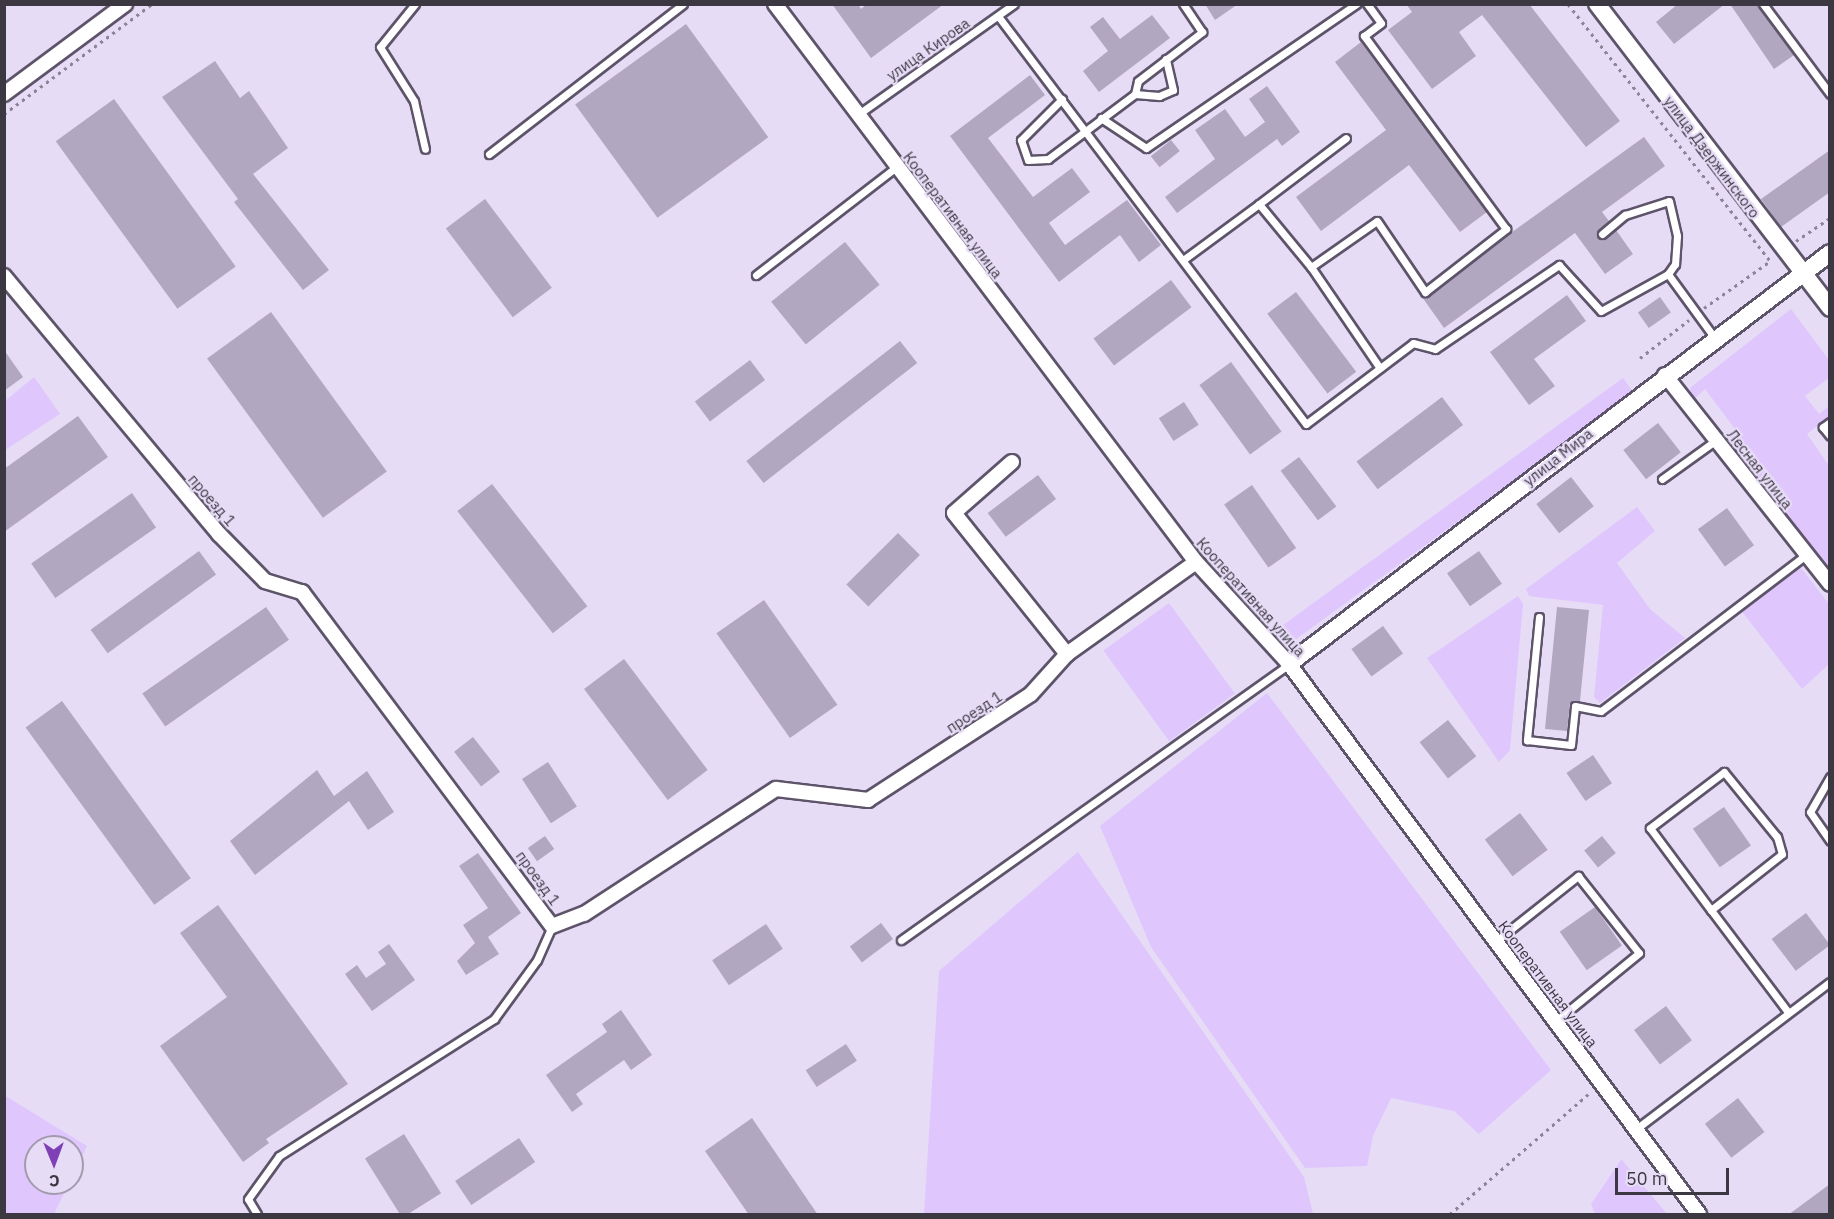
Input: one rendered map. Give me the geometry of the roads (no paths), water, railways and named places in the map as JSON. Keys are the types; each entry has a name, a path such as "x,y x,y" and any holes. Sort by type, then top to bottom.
{"street":[{"path":"4,94 124,4"},
{"name":"Кооперативная улица","path":"775,4 1196,562 1289,664 1699,1215"},
{"name":"улица Дзержинского","path":"1597,4 1782,252 1808,269 1830,308"},
{"name":"улица Мира","path":"1289,664 1714,336 1830,253"},
{"name":"проезд 1","path":"4,276 219,534 266,580 302,592 552,926 584,914 776,789 868,800 1031,694 1067,654 1196,562"},
{"name":"Лесная улица","path":"1665,375 1830,584"},
{"path":"1012,462 954,513 1067,654"}],"lane":[{"path":"415,4 380,47 414,100 425,149"},
{"path":"489,154 683,4"},
{"name":"улица Кирова","path":"857,115 1014,4"},
{"path":"1135,94 1138,81 1202,32 1183,4"},
{"path":"1101,118 1146,148 1356,4"},
{"path":"1311,267 1377,221 1425,292 1506,229 1364,36 1381,23 1367,4"},
{"path":"1763,4 1830,94"},
{"path":"998,16 1087,130 1306,424 1413,343 1435,349 1559,265 1600,311 1668,274 1675,264 1677,236 1669,201 1625,215 1602,234"},
{"path":"1062,99 1021,140 1028,160 1048,159 1135,94 1159,96 1173,90 1166,59"},
{"path":"1183,260 1346,138"},
{"path":"756,275 896,167"},
{"path":"1259,204 1311,267 1380,368"},
{"path":"1668,274 1714,336"},
{"path":"1830,422 1823,427 1830,436"},
{"path":"1662,479 1716,440"},
{"path":"1539,617 1527,740 1571,745 1575,706 1601,711 1806,555"},
{"path":"902,940 1289,664"},
{"path":"1711,910 1782,854 1777,837 1724,772 1650,828 1711,910 1788,1012"},
{"path":"1830,777 1810,812 1830,842"},
{"path":"1496,942 1578,876 1640,953 1556,1021"},
{"path":"257,1215 248,1200 279,1156 494,1019 537,960 552,926"},
{"path":"1634,1130 1830,982"}]}
